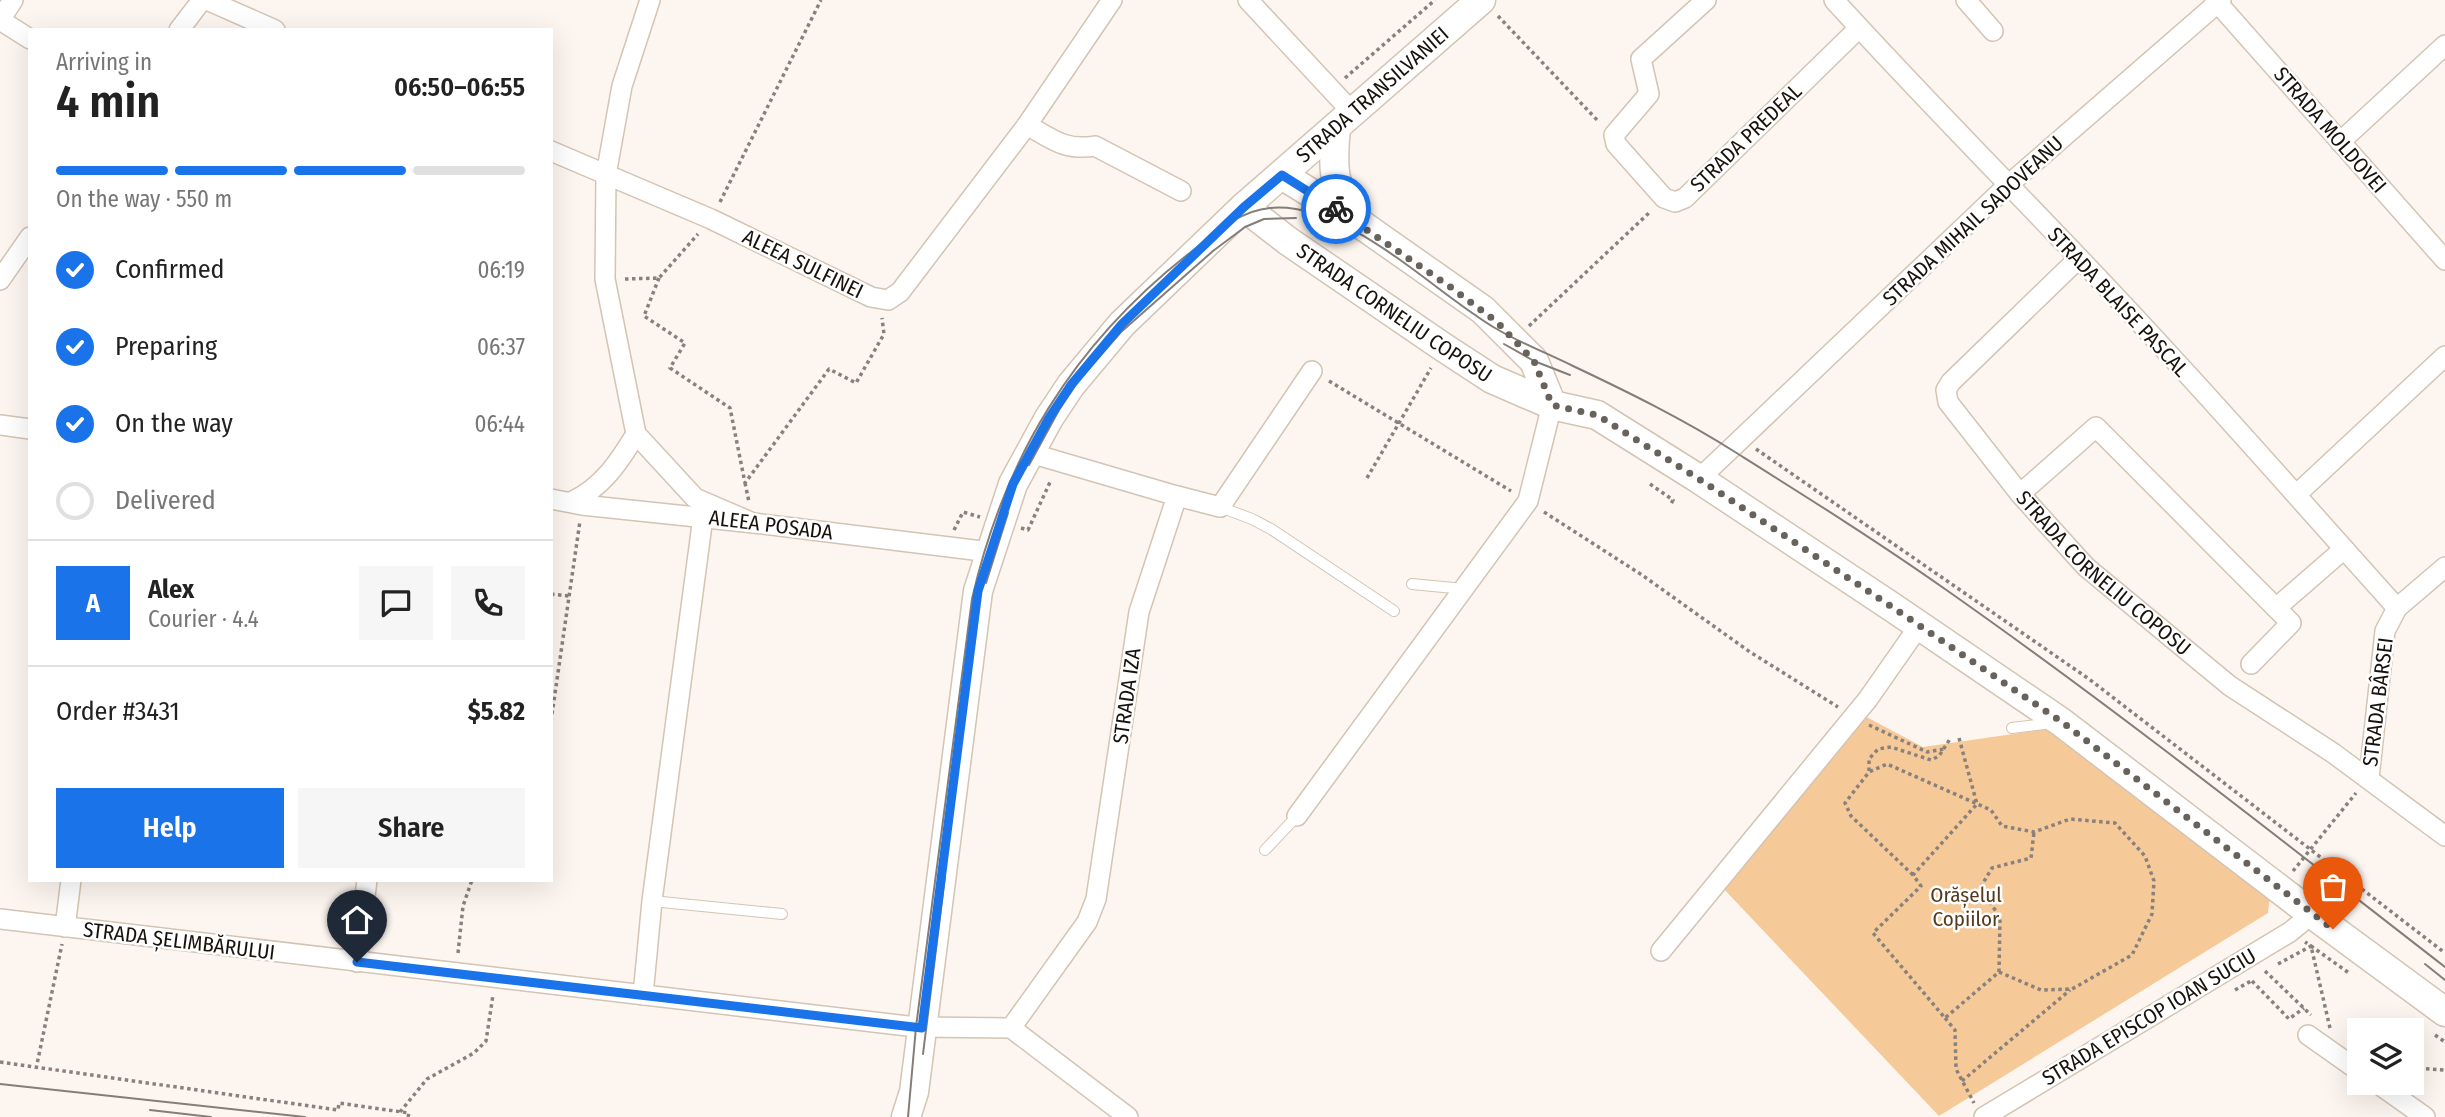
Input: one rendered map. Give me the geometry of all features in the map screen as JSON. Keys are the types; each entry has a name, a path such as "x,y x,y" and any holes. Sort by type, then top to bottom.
{"main road":[{"name":"STRADA TRANSILVANIEI","path":"914,1109 978,591 1013,484 1049,418 1122,324 1244,207 1344,120 1486,5"},
{"path":"1344,120 1333,158 1337,182 1342,201 1362,225"},
{"name":"STRADA CORNELIU COPOSU","path":"1282,175 1362,225 1483,310 1534,361 1552,405"},
{"name":"STRADA CORNELIU COPOSU","path":"1244,207 1276,233 1492,379 1552,405 1597,415 1699,479 2062,722 2312,914 2439,1023"}],"street":[{"path":"13,0 0,20 28,38"},
{"path":"181,28 202,0"},
{"path":"207,0 270,28"},
{"path":"650,0 622,86 606,176 605,279 636,435 695,498 751,513"},
{"path":"1248,0 1332,88 1344,120"},
{"path":"1615,139 1614,135 1620,127 1649,94 1642,59 1706,0"},
{"name":"STRADA BLAISE PASCAL","path":"1834,0 2007,186 2079,258 2397,608"},
{"path":"1966,0 1993,32"},
{"name":"ALEEA SULFINEI","path":"553,152 711,219 871,297 888,300 900,292 1027,125 1109,1"},
{"name":"STRADA MOLDOVEI","path":"2218,1 2445,260"},
{"name":"STRADA MIHAIL SADOVEANU","path":"1699,479 2007,186 2218,1"},
{"name":"STRADA PREDEAL","path":"1615,139 1616,144 1664,198 1675,202 1685,198 1859,28"},
{"path":"2340,142 2445,45"},
{"path":"1027,125 1067,147 1095,146 1181,191"},
{"path":"0,280 28,240"},
{"name":"STRADA CORNELIU COPOSU","path":"2079,258 1951,382 1945,390 1948,402 2020,494 2086,568 2230,686 2369,778 2445,836"},
{"path":"2297,495 2445,356"},
{"path":"1030,453 1220,507 1312,371"},
{"path":"1297,816 1464,589 1535,506 1552,405"},
{"path":"0,425 28,429"},
{"path":"2020,494 2096,427 2291,623 2251,664"},
{"path":"568,502 583,496 604,478 618,464 636,435"},
{"name":"STRADA IZA","path":"1012,1028 1087,922 1096,899 1139,612 1177,496"},
{"name":"ALEEA POSADA","path":"568,502 704,517 751,513 990,552"},
{"path":"643,995 652,901 704,517"},
{"path":"2276,608 2344,549"},
{"name":"STRADA BÂRSEI","path":"2369,778 2385,631 2397,608 2445,567"},
{"path":"1661,951 1868,699 1919,626"},
{"path":"65,927 71,882"},
{"path":"357,962 367,882"},
{"name":"STRADA EPISCOP IOAN SUCIU","path":"1980,1111 2290,932 2312,914"},
{"name":"STRADA ȘELIMBĂRULUI","path":"0,919 922,1028"},
{"path":"922,1028 1012,1028 1128,1117"},
{"path":"2308,1035 2347,1063"},
{"path":"2394,1095 2426,1117"}],"lane":[{"path":"1220,507 1271,529 1394,611"},
{"path":"1412,584 1464,589"},
{"path":"2012,728 2062,722"},
{"path":"1265,850 1297,816"},
{"path":"652,901 782,914"}],"path":[{"path":"751,513 730,408 670,368 685,343 644,316 659,278 711,219 821,0"},
{"path":"1332,88 1435,0"},
{"path":"1486,5 1615,139"},
{"path":"1515,340 1664,198"},
{"path":"605,279 659,278"},
{"path":"745,483 829,369 856,383 884,334 881,299"},
{"path":"1367,478 1443,347"},
{"path":"1312,371 1535,506 1642,575 1750,652"},
{"path":"1735,444 2089,679 2445,953"},
{"path":"943,528 955,530 963,512 1028,530 1059,462"},
{"path":"1650,484 1672,500 1670,506"},
{"path":"553,707 569,596 568,502"},
{"path":"553,594 569,596"},
{"path":"1959,738 1977,804"},
{"path":"1869,772 1869,759 1878,749 1891,747 1931,760 1939,756 1950,739"},
{"path":"1962,1081 2072,989 2132,956 2152,914 2154,881 2145,856 2115,822 2070,819 2034,832 2002,826 1991,810 1887,764 1869,772 1845,803 1851,816 1913,875 1921,886 1872,933 1955,1030 1956,1069 1962,1081 1980,1111"},
{"path":"1913,875 1977,804"},
{"path":"1945,1018 1998,972 2000,917 1980,888 1993,868 2031,858 2034,832"},
{"path":"456,973 463,906 470,882"},
{"path":"36,1069 65,927"},
{"path":"2331,1033 2311,946 2356,978"},
{"path":"1998,972 2041,990 2072,989"},
{"path":"2264,972 2251,981 2289,1019 2304,1008"},
{"path":"400,1112 427,1079 474,1053 486,1041 495,978"},
{"path":"2439,1023 2445,1042"},
{"path":"0,1062 338,1110 339,1103 409,1113 408,1117"},
{"path":"2424,1069 2445,1070"}],"green space":[{"name":"Orășelul Copiilor","path":"1859,713 1923,747 2054,728 2271,886 2268,913 1939,1116 1720,885"}],"tram line":[{"path":"908,1117 916,1027 972,599 1003,498 1024,452 1049,408 1077,366 1110,327 1146,290 1216,233 1236,219 1270,208 1299,210 1329,218 1358,233 1495,328 1675,417 1841,519 1945,589 2072,681 2445,967"},
{"path":"1029,465 1079,380 1121,332 1213,251 1245,227 1264,219 1296,218"},
{"path":"1504,344 1534,361 1570,375"},
{"path":"986,583 1008,513"},
{"path":"923,1054 945,877"},
{"path":"2425,964 2445,980"},
{"path":"0,1084 305,1117"},
{"path":"150,1110 211,1117"}],"way so far":[{"path":"1336,209 1497,322 1534,361 1552,405 1597,415 1892,607 2062,722 2333,929"}],"route":[{"path":"357,962 922,1028 978,591 1013,484 1049,418 1104,344 1244,207 1282,175 1336,209"}]}
